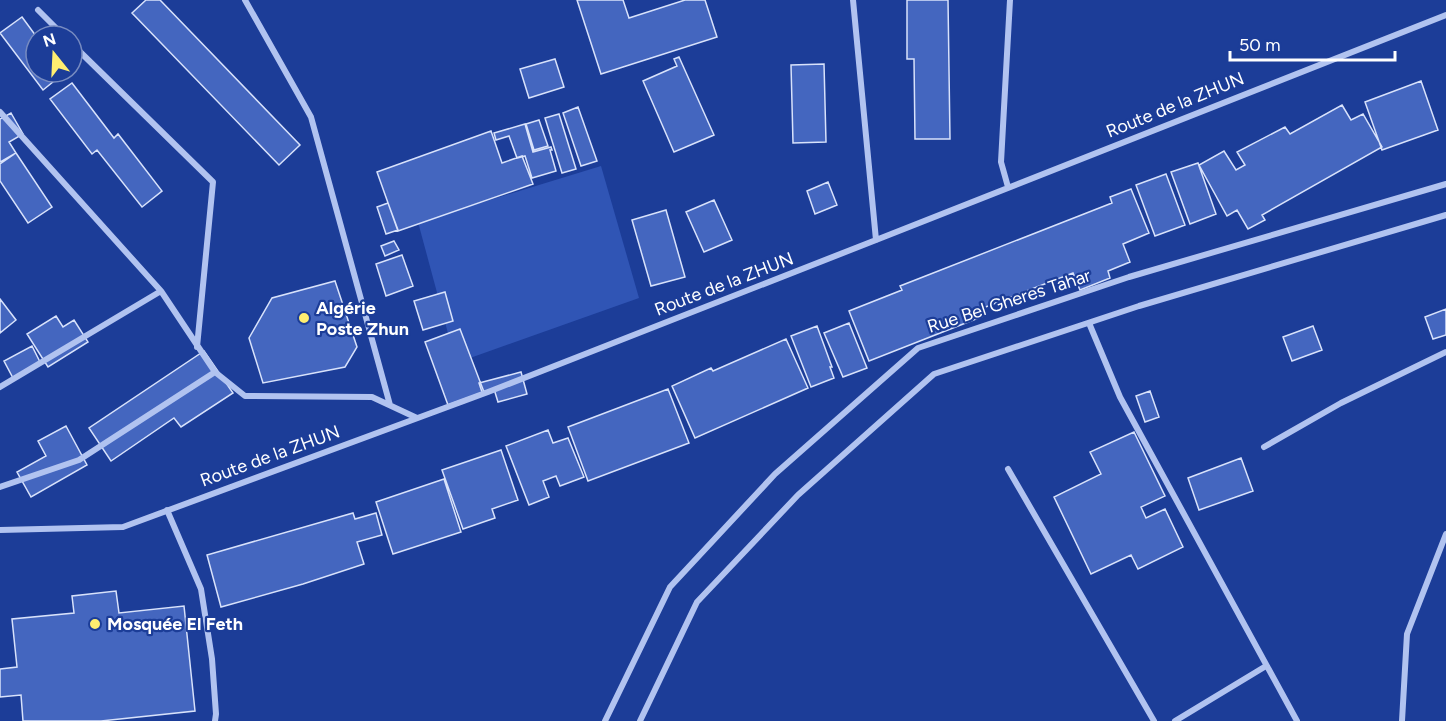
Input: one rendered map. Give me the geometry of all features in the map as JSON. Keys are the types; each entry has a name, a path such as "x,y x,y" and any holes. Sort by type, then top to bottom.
{"street":[{"path":"245,0 311,117 390,405"},
{"path":"853,0 876,240"},
{"path":"1008,188 1001,162 1010,0"},
{"path":"38,10 52,24"},
{"name":"Route de la ZHUN","path":"0,530 123,526 488,392 1446,15"},
{"path":"84,56 213,182 197,347"},
{"path":"0,112 161,291 215,372 245,396 372,397 417,418"},
{"name":"Rue Bel Gheres Tahar","path":"604,721 670,586 775,474 918,348 1129,278 1446,184"},
{"path":"640,721 697,602 798,495 934,374 1150,303 1446,215"},
{"path":"0,387 161,291"},
{"path":"1089,323 1120,397 1297,721"},
{"path":"1264,447 1341,404 1446,352"},
{"path":"0,487 79,460 215,372"},
{"path":"1008,469 1154,721"},
{"path":"167,510 201,589 212,659 216,721"},
{"path":"1402,721 1407,634 1446,534"},
{"path":"1175,721 1266,666"}],"shaded area":[{"path":"601,166 639,298 456,363 418,222"}],"building":[{"path":"146,0 160,0 300,145 279,165 132,13"},
{"path":"577,0 623,0 629,18 685,0 705,0 717,37 601,74"},
{"path":"907,0 948,0 950,139 915,139 914,59 907,59"},
{"path":"22,17 27,24 24,24 24,65 0,33"},
{"path":"679,57 714,135 674,152 643,81 677,66 674,59"},
{"path":"555,59 564,87 529,98 520,69"},
{"path":"824,64 826,142 793,143 791,65"},
{"path":"1421,81 1438,130 1382,150 1365,102"},
{"path":"38,84 50,84 43,90"},
{"path":"73,84 114,138 118,134 162,191 142,207 97,150 92,154 50,99"},
{"path":"1342,105 1351,120 1363,114 1382,147 1262,215 1265,220 1248,229 1237,210 1227,216 1199,165 1224,151 1236,170 1245,165 1237,152 1285,127 1290,134"},
{"path":"578,107 597,161 581,166 563,113"},
{"path":"11,113 23,134 9,142 16,153 0,162 0,119"},
{"path":"559,114 576,169 562,173 545,118"},
{"path":"539,120 548,146 534,150 526,124"},
{"path":"525,124 533,152 551,147 556,171 532,178 525,156 517,158 509,136 496,140 494,133"},
{"path":"491,131 502,163 522,156 533,184 398,231 377,172"},
{"path":"16,153 52,207 28,223 0,181 0,164"},
{"path":"1198,163 1216,214 1190,224 1171,172"},
{"path":"1166,174 1185,225 1155,236 1136,185"},
{"path":"828,182 837,205 815,214 807,191"},
{"path":"1131,189 1149,233 1123,244 1130,262 1108,271 1110,278 1080,290 1073,273 983,308 986,315 869,361 849,311 902,290 900,286 1112,203 1110,197"},
{"path":"714,200 732,240 704,252 686,212"},
{"path":"388,203 398,230 386,234 377,207"},
{"path":"666,210 685,277 651,286 632,220"},
{"path":"394,241 399,250 385,256 381,246"},
{"path":"402,255 413,286 386,296 376,264"},
{"name":"Algérie Poste Zhun","path":"335,281 357,347 345,367 263,383 249,338 272,298"},
{"path":"445,292 453,321 423,330 414,301"},
{"path":"0,299 16,320 0,333"},
{"path":"1446,309 1446,335 1433,339 1425,317"},
{"path":"56,316 63,327 74,320 88,342 48,367 27,334"},
{"path":"849,323 867,368 843,377 824,333"},
{"path":"817,326 834,378 811,387 791,336"},
{"path":"1313,326 1322,350 1292,361 1283,337"},
{"path":"460,329 484,392 448,405 425,342"},
{"path":"786,339 808,388 695,438 672,386"},
{"path":"32,346 41,364 13,378 4,361"},
{"path":"204,351 233,393 181,427 174,418 111,461 89,428"},
{"path":"521,372 527,394 498,402 494,389 482,392 479,383"},
{"path":"668,389 689,443 588,481 568,427"},
{"path":"1150,391 1159,417 1145,422 1136,396"},
{"path":"66,426 87,465 31,497 17,472 46,456 38,441"},
{"path":"548,430 553,443 568,438 584,477 560,486 556,476 543,481 549,497 529,505 506,446"},
{"path":"1134,432 1165,496 1141,507 1146,518 1165,509 1183,547 1138,569 1131,555 1091,574 1054,497 1101,474 1090,452"},
{"path":"501,450 518,500 492,509 495,518 463,529 442,470"},
{"path":"1241,458 1253,491 1199,510 1188,478"},
{"path":"444,479 461,532 393,554 376,502"},
{"path":"353,513 355,519 376,513 382,535 357,542 364,564 221,607 207,555"},
{"path":"116,591 119,613 184,606 195,711 101,721 23,721 21,695 0,697 0,669 17,667 12,619 74,613 72,596"}],"place":[{"name":"Algérie Poste Zhun","path":"304,318"},
{"name":"Mosquée El Feth","path":"95,624"}]}
